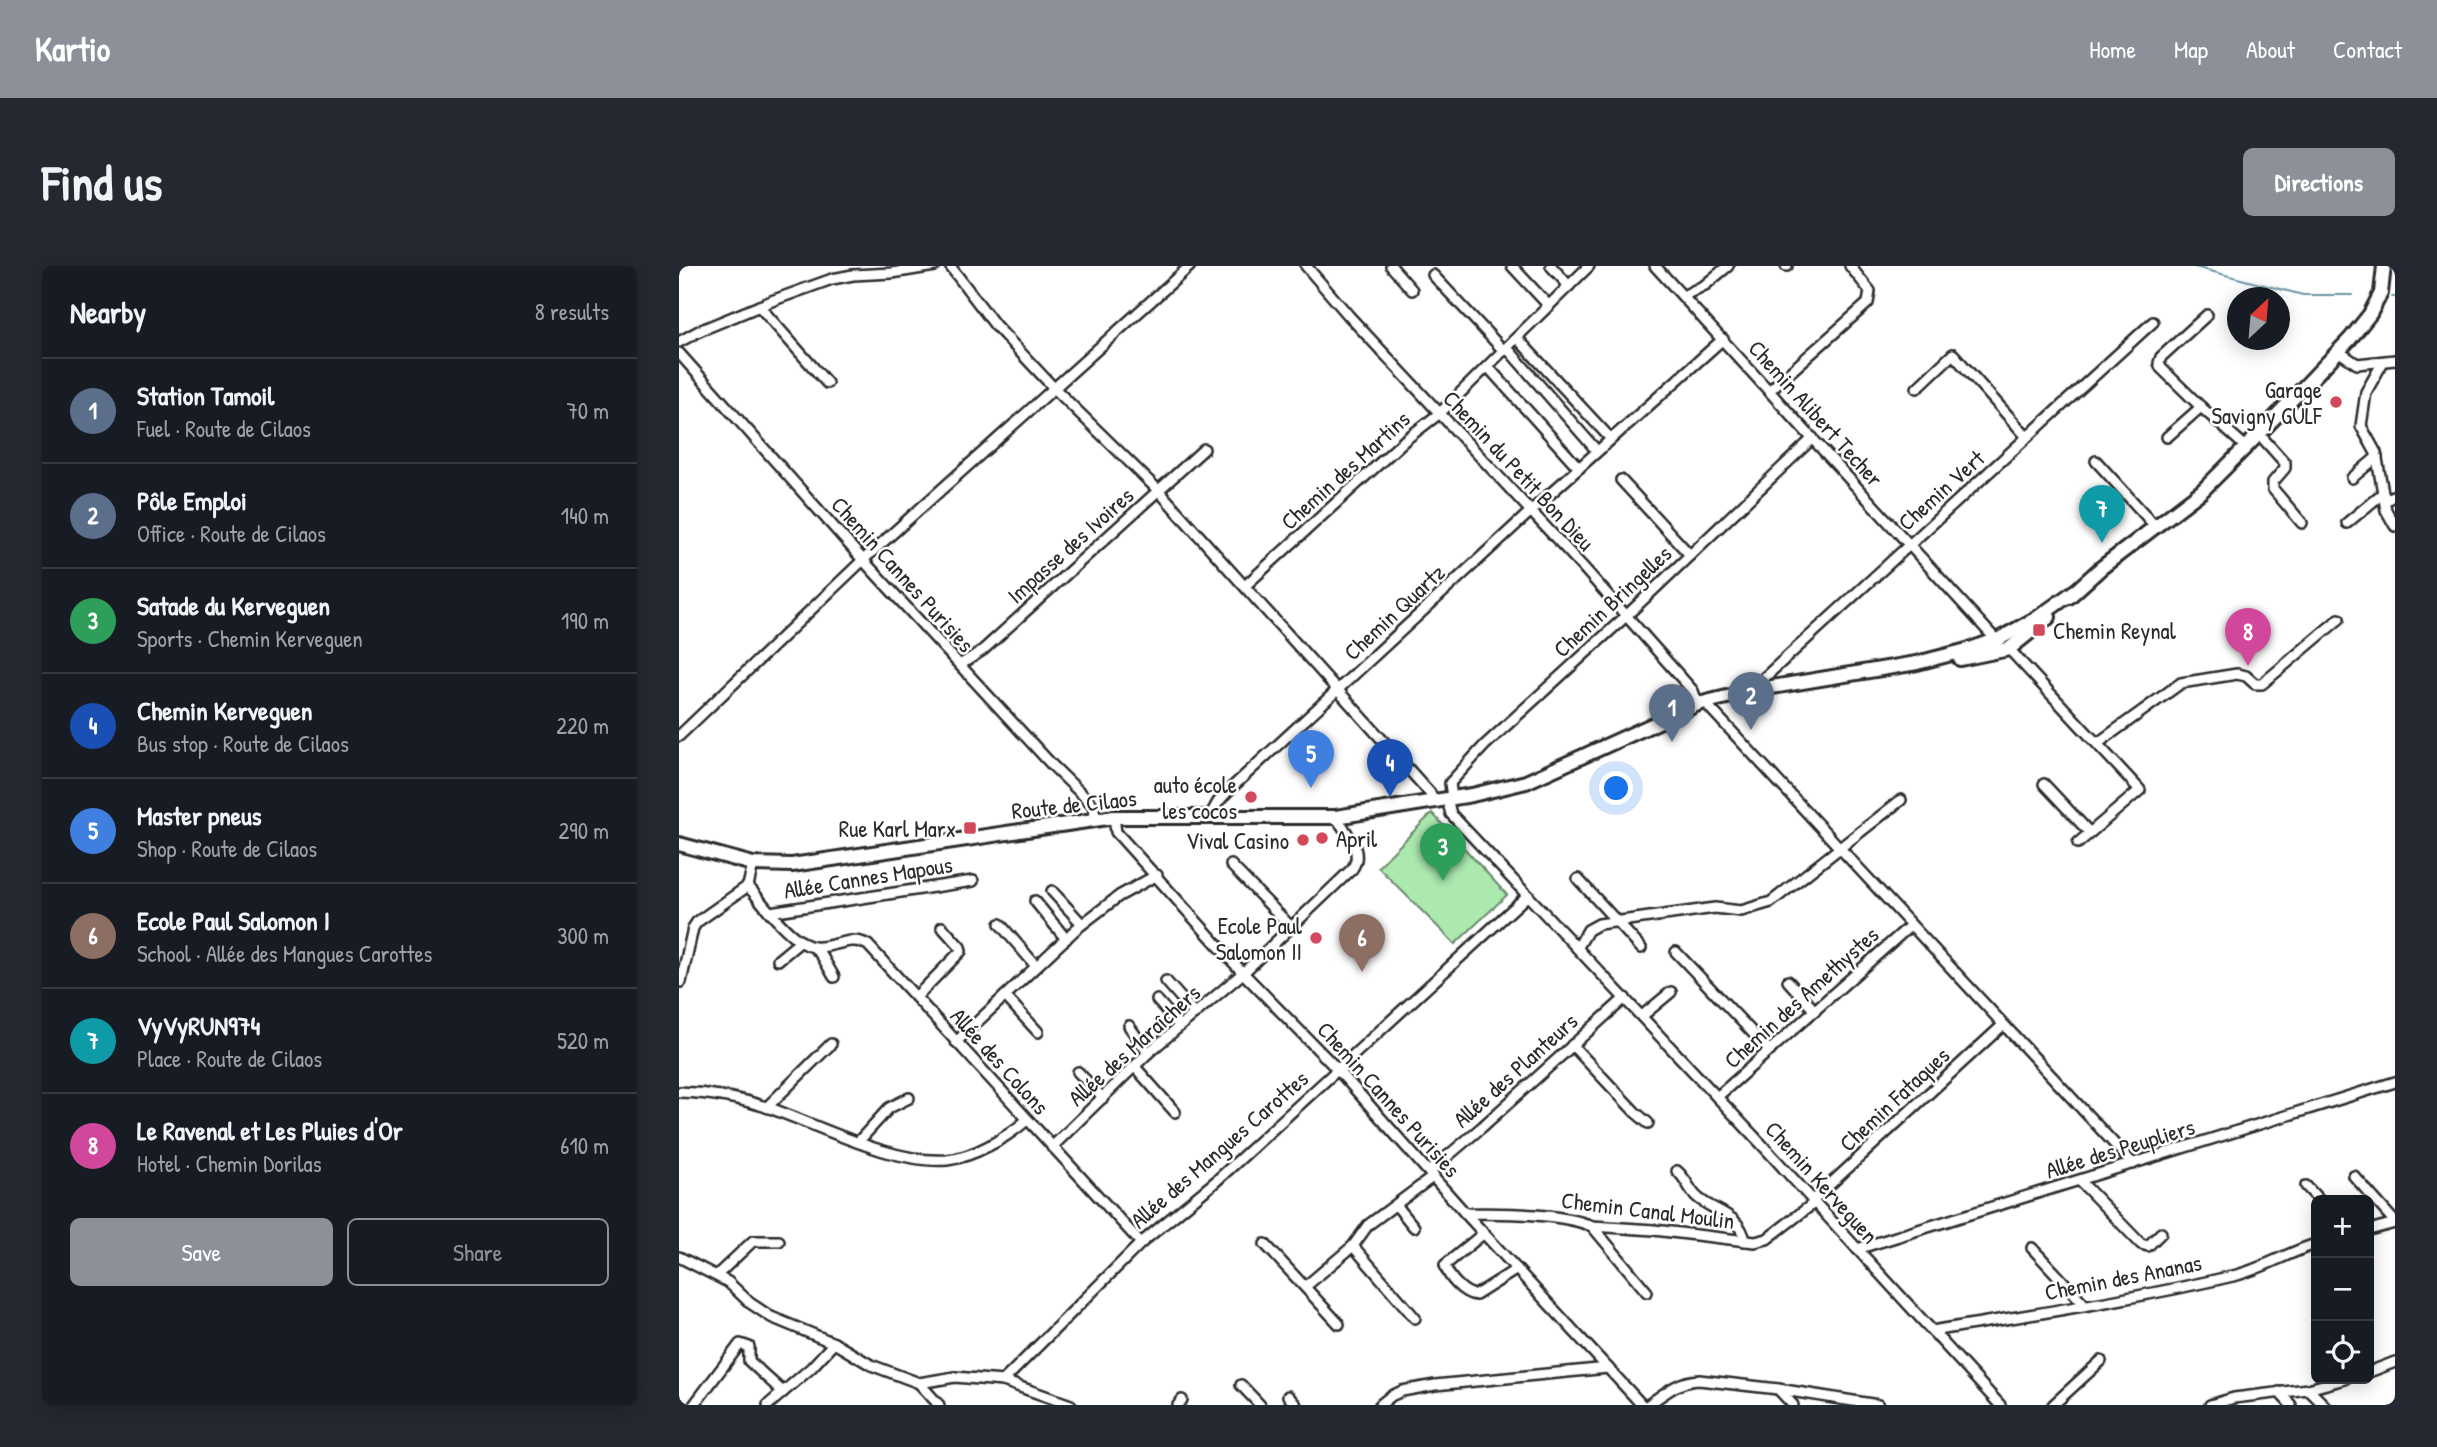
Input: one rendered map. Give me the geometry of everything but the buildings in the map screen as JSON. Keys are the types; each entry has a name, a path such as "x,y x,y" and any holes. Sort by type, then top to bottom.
{"main road":[{"name":"Route de Cilaos","path":"679,844 753,864 772,866 1114,817 1336,817 1433,802 1526,782 1702,703 1760,689 1917,663 1971,658 2003,646 2046,615 2202,491 2362,325 2381,293 2384,266"}],"street":[{"path":"679,342 759,306 843,276 892,274 935,266"},
{"path":"950,266 995,325 1053,387 1159,490 1246,585 1430,793 1433,802"},
{"path":"679,736 863,560 1191,266"},
{"name":"Chemin du Petit Bon Dieu","path":"1306,266 1531,511 1702,703 1710,708 2133,1164"},
{"path":"1391,266 1412,290"},
{"path":"1512,266 1549,306"},
{"path":"1551,266 1569,286"},
{"name":"Chemin des Martins","path":"1246,585 1405,440 1440,413 1589,266"},
{"name":"Chemin Alibert Techer","path":"1655,266 2003,646"},
{"path":"1683,296 1705,285 1728,266"},
{"path":"1770,390 1868,303 1870,291 1850,266"},
{"path":"1433,275 1506,349 1597,452"},
{"path":"759,306 827,383"},
{"path":"2207,315 2161,357 2159,363 2201,407 2246,447"},
{"name":"Chemin Vert","path":"1760,689 1759,685 1765,677 2153,322"},
{"path":"1517,338 1611,439"},
{"name":"Chemin Quartz","path":"1209,818 1223,796 1531,511 1723,339"},
{"path":"2338,351 2357,364 2395,360"},
{"name":"Chemin Cannes Purisies","path":"679,353 960,666 1093,805 1096,820"},
{"path":"1917,388 1953,354 2028,437"},
{"path":"2383,362 2369,384 2361,420 2363,432 2377,457 2386,510 2395,526"},
{"path":"1487,367 1579,468"},
{"path":"2167,437 2201,407"},
{"path":"2259,434 2285,463 2285,468 2273,482 2273,489 2302,523"},
{"name":"Chemin Bringelles","path":"1449,799 1450,783 1485,745 1625,617 1813,438"},
{"name":"Impasse des Ivoires","path":"960,666 983,650 1204,449"},
{"path":"2352,478 2377,457"},
{"path":"2096,461 2155,527"},
{"path":"1621,480 1690,555"},
{"path":"2347,523 2384,497 2395,495"},
{"path":"2098,743 2181,684 2237,674 2246,676 2255,684 2262,684 2339,619"},
{"path":"2003,646 2140,790 2078,843"},
{"path":"2044,784 2090,834"},
{"name":"Chemin Kerveguen","path":"1449,799 1451,814 1578,947 2000,1405"},
{"path":"1578,947 1591,927 1715,908 1741,911 1770,902 1901,800"},
{"name":"Chemin Cannes Purisies","path":"1114,817 1116,832 1243,973 1338,1070 1641,1405"},
{"name":"Allée des Maraîchers","path":"1052,1147 1148,1053 1243,973 1352,869 1357,862 1358,852 1336,817"},
{"path":"681,982 693,928 697,922 748,886 753,864"},
{"path":"1231,865 1291,927"},
{"path":"956,1042 1082,924 1119,896 1157,875"},
{"path":"1578,879 1641,948"},
{"name":"Allée Cannes Mapous","path":"770,912 972,881"},
{"path":"748,886 793,936 814,947 834,977"},
{"path":"1052,891 1082,924"},
{"name":"Allée des Mangues Carottes","path":"1003,1381 1142,1242 1215,1182 1528,895"},
{"path":"1035,901 1066,939"},
{"path":"1000,924 1037,967"},
{"name":"Chemin des Amethystes","path":"1717,1097 1911,925"},
{"path":"916,997 960,954 960,947 942,927"},
{"name":"Allée des Colons","path":"814,947 856,940 865,942 1142,1242"},
{"path":"778,960 801,941"},
{"path":"1676,952 1770,1051"},
{"path":"1165,981 1195,1014"},
{"path":"1788,981 1815,1012"},
{"path":"1642,1016 1671,992"},
{"path":"1005,996 1038,1032"},
{"name":"Allée des Planteurs","path":"1306,1286 1353,1246 1368,1224 1396,1205 1625,998"},
{"path":"1157,1000 1179,1025"},
{"name":"Chemin Fataques","path":"1813,1202 2003,1025"},
{"path":"1129,1026 1148,1053"},
{"path":"767,1107 831,1044"},
{"path":"1572,1045 1648,1123"},
{"path":"1135,1067 1175,1112"},
{"path":"1078,1072 1103,1098"},
{"name":"Allée des Peupliers","path":"1857,1249 2395,1082"},
{"path":"679,1092 767,1107 858,1142 913,1158 946,1160 972,1153 1027,1120"},
{"path":"858,1142 889,1108 909,1098"},
{"path":"1678,1171 1695,1196 1724,1212 1740,1229 1745,1241"},
{"path":"2354,1176 2395,1223 2374,1229"},
{"path":"2080,1181 2141,1244 2148,1246 2161,1233"},
{"path":"2306,1186 2314,1195"},
{"name":"Chemin Canal Moulin","path":"1465,1213 1532,1215 1583,1222 1592,1226 1755,1242 1767,1239 1813,1202"},
{"path":"1396,1205 1414,1227"},
{"path":"1592,1226 1647,1292"},
{"path":"1484,1233 1445,1265 1446,1270 1465,1292 1476,1295 1517,1269"},
{"path":"717,1276 753,1241 779,1241"},
{"path":"1265,1244 1339,1324"},
{"name":"Chemin des Ananas","path":"1932,1331 2085,1305 2240,1274 2311,1245"},
{"path":"1353,1246 1415,1318"},
{"path":"2032,1248 2085,1305"},
{"path":"679,1257 728,1282 750,1303 771,1317 834,1343 871,1365 919,1383 939,1405"},
{"path":"768,1405 811,1368 834,1343"},
{"path":"694,1405 740,1344 749,1347 749,1361 783,1392"},
{"path":"2053,1405 2101,1361"},
{"path":"2374,1370 2395,1362"},
{"path":"1380,1405 1402,1391 1435,1385 1608,1368"},
{"path":"919,1383 955,1377 1003,1381 1071,1405"},
{"path":"1648,1405 1675,1385 1699,1380 1878,1405"},
{"path":"2210,1405 2326,1384"},
{"path":"1241,1385 1260,1405"},
{"path":"1778,1389 1793,1405"},
{"path":"2308,1389 2323,1405"},
{"path":"2279,1392 2291,1405"},
{"path":"1288,1396 1296,1405"}],"green space":[{"path":"1432,813 1507,895 1455,944 1378,867"}],"waterway":[{"path":"2191,266 2303,295 2353,295"}],"place":[{"name":"Garage Savigny GULF","path":"2336,402"},
{"name":"VyVyRUN974","path":"2102,543"},
{"name":"Chemin Reynal","path":"2039,630"},
{"name":"Le Ravenal et Les Pluies d'Or","path":"2248,666"},
{"name":"Pôle Emploi","path":"1751,730"},
{"name":"Station Tamoil","path":"1672,742"},
{"name":"Master pneus","path":"1311,788"},
{"name":"auto école les cocos","path":"1251,797"},
{"name":"Chemin Kerveguen","path":"1390,797"},
{"name":"Rue Karl Marx","path":"970,828"},
{"name":"April","path":"1322,838"},
{"name":"Vival Casino","path":"1303,840"},
{"name":"Satade du Kerveguen","path":"1443,881"},
{"name":"Ecole Paul Salomon II","path":"1316,938"},
{"name":"Ecole Paul Salomon I","path":"1362,972"}]}
